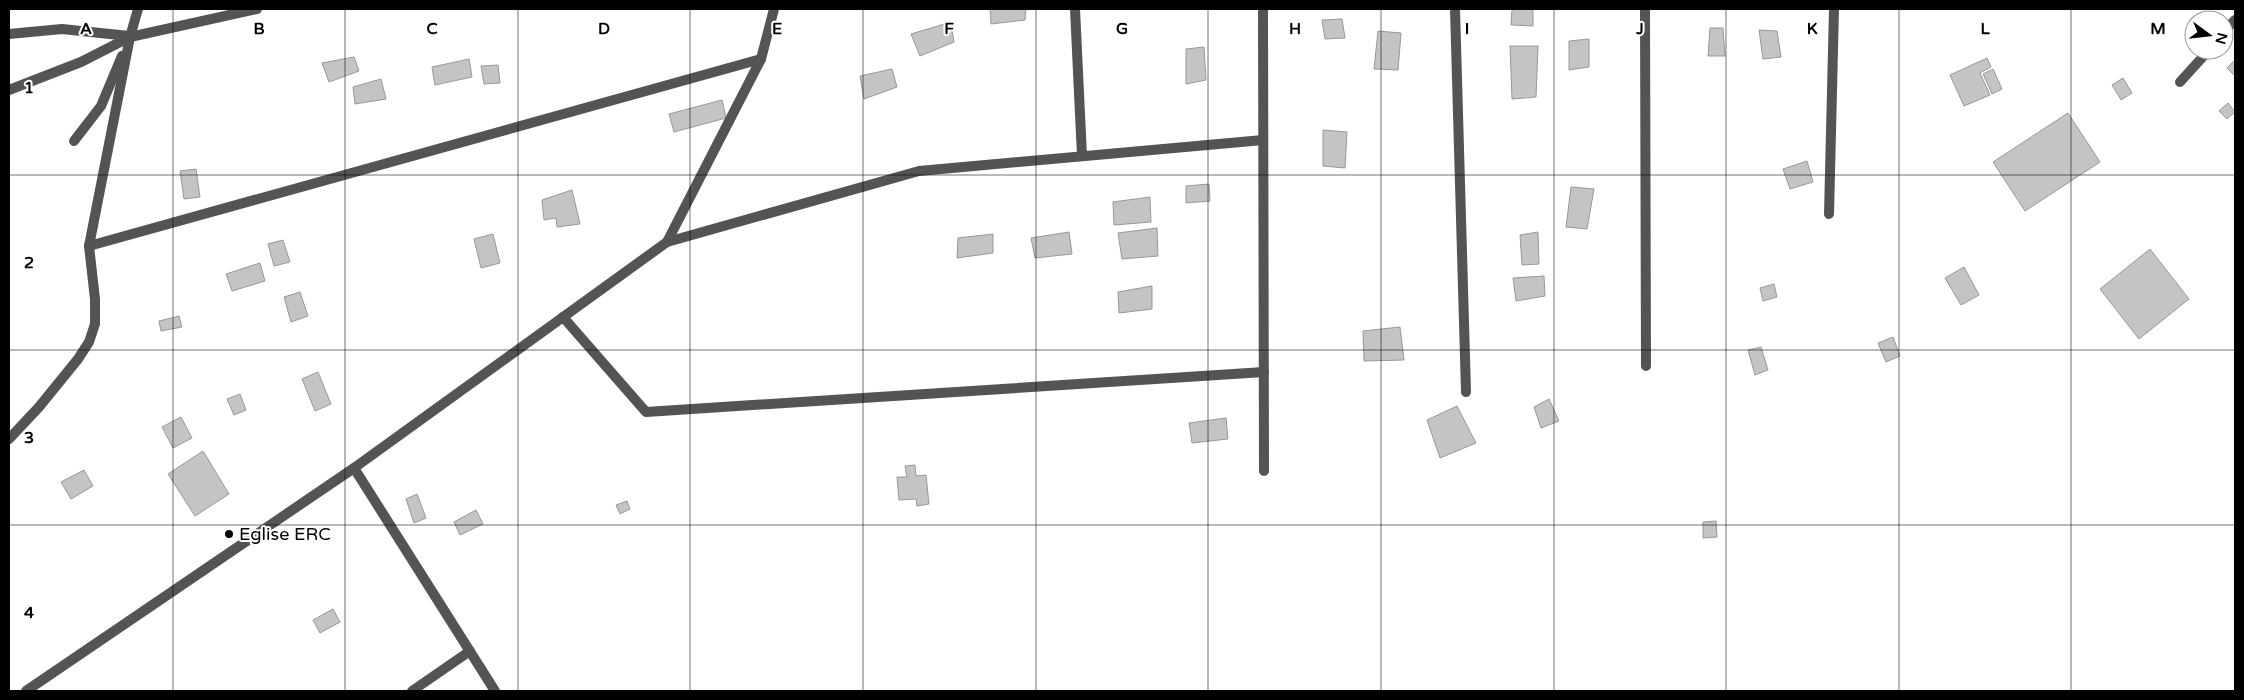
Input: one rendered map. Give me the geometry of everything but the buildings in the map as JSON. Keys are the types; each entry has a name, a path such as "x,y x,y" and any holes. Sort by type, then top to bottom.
{"street":[{"path":"9,439 39,407 89,342 94,324 95,299 89,246 130,37 138,9"},
{"path":"9,90 80,62 130,37 257,9"},
{"path":"667,242 761,59 774,9"},
{"path":"1075,9 1082,156"},
{"path":"1263,9 1264,471"},
{"path":"1454,9 1466,392"},
{"path":"1645,9 1646,366"},
{"path":"1829,214 1834,9"},
{"path":"9,34 62,29 130,37"},
{"path":"74,141 101,106 130,37"},
{"path":"89,246 761,59"},
{"path":"2180,82 2200,60"},
{"path":"9,79 26,82"},
{"path":"26,691 354,468 667,242 919,171 1263,140"},
{"path":"563,316 646,412 1264,372"},
{"path":"354,468 495,691"},
{"path":"412,691 470,651"}],"place":[{"name":"Eglise ERC","path":"229,534"}]}
